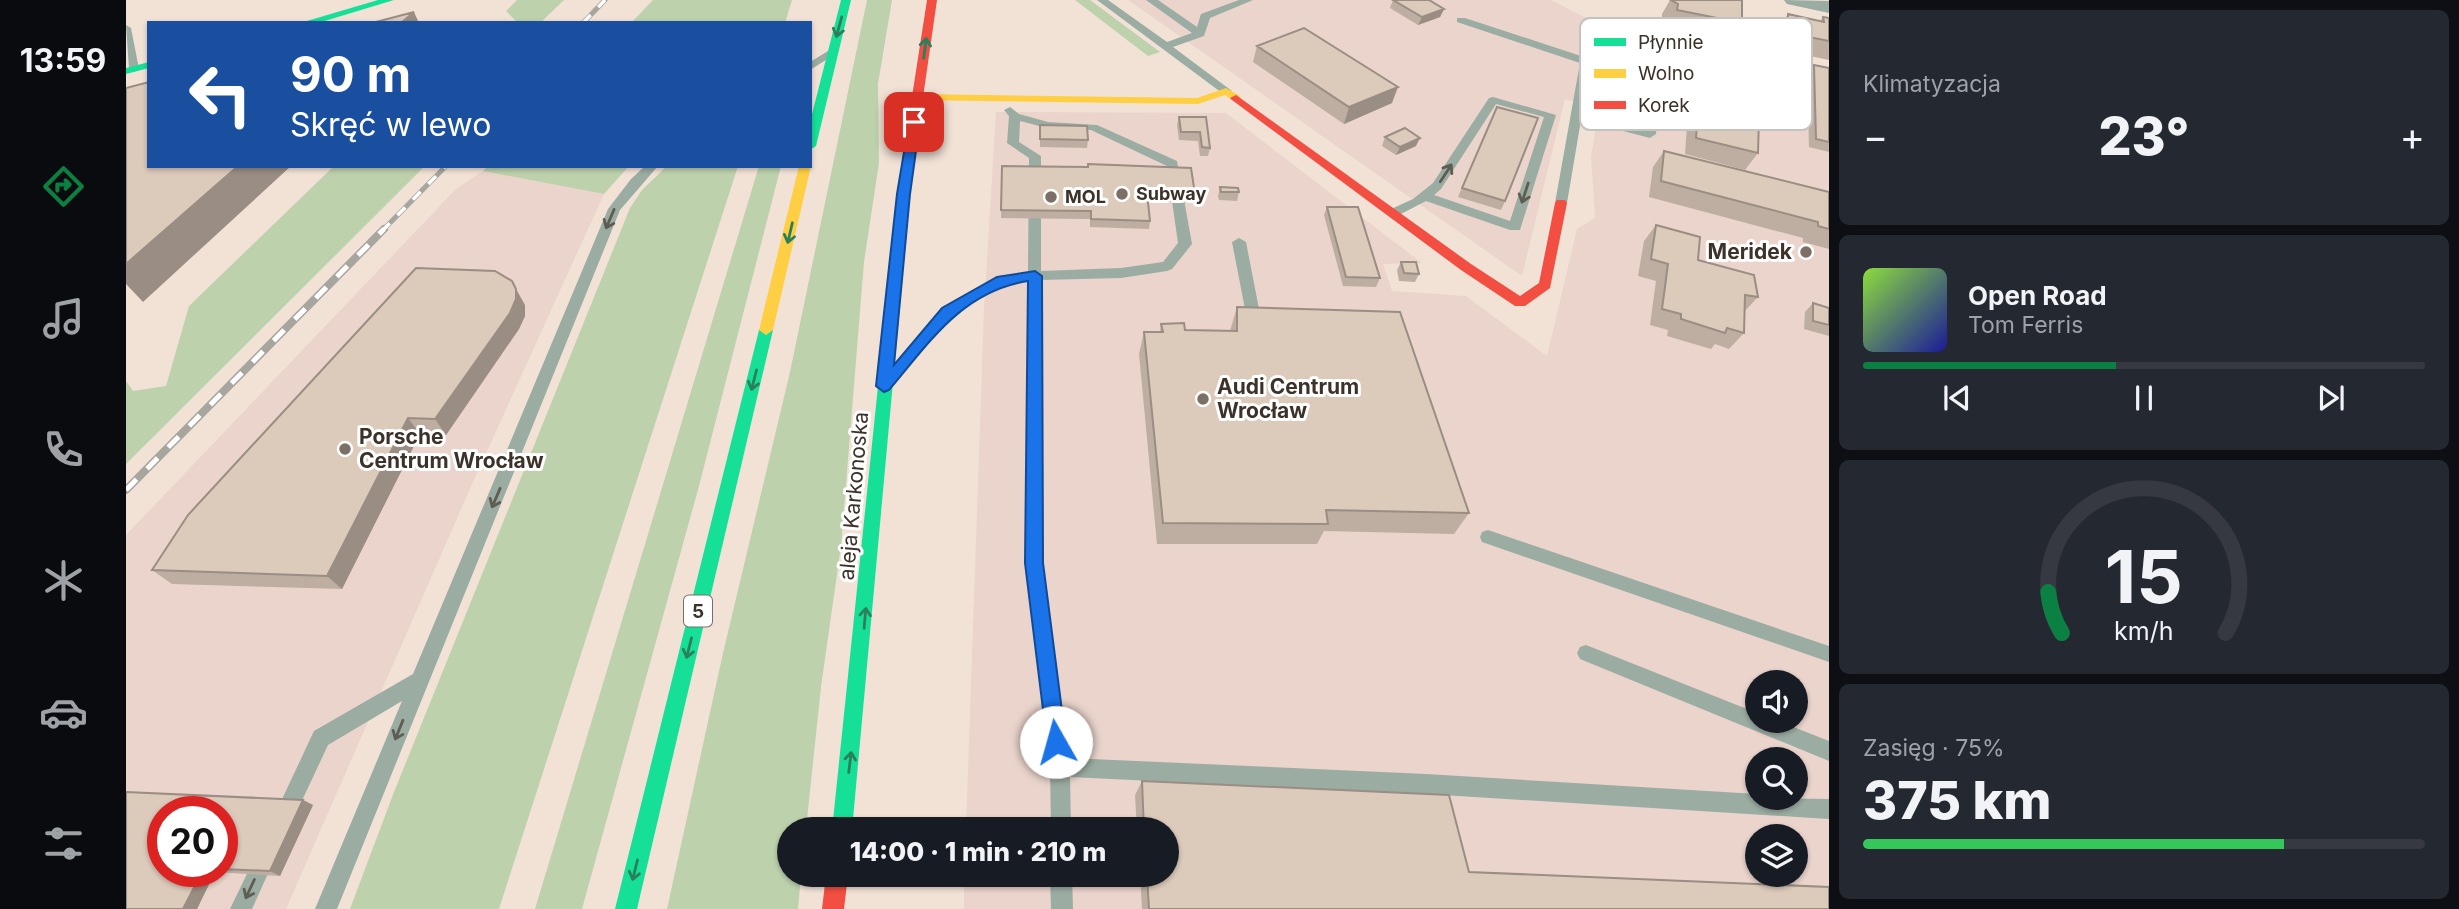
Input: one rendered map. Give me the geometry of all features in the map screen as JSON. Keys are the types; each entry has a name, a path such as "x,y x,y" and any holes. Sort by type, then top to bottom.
{"main road":[{"path":"312,21 389,0"},
{"path":"812,138 846,0"},
{"name":"aleja Karkonoska","path":"844,817 859,686 884,386 904,194 932,0"},
{"path":"918,97 1198,101 1226,91 1520,303 1545,285 1561,203"},
{"name":"5","path":"626,909 806,168"},
{"path":"833,909 836,887"}],"street":[{"path":"1794,0 1829,7"}],"lane":[{"path":"1102,0 1226,91"},
{"path":"1151,0 1200,34"},
{"path":"1200,34 1205,16 1248,0"},
{"path":"1461,20 1580,59"},
{"path":"126,29 136,69"},
{"path":"1164,47 1200,34"},
{"path":"812,67 832,53"},
{"path":"1561,203 1580,93"},
{"path":"884,386 947,312 1001,280 1121,273 1167,266 1185,244 1173,164 1093,127 1047,125 1015,116 1003,99"},
{"path":"1393,213 1425,196 1437,186 1493,100 1550,115 1514,227 1425,196"},
{"path":"1576,115 1580,116"},
{"path":"1015,116 1013,144 1035,156 1034,563 1060,767 1061,817"},
{"path":"1634,130 1650,134 1650,130"},
{"path":"1013,140 1040,140"},
{"path":"1087,141 1126,143"},
{"path":"326,909 614,209 650,168"},
{"path":"1239,242 1251,309"},
{"path":"1488,537 1829,654"},
{"path":"1586,653 1829,751"},
{"path":"241,909 321,738 419,681"},
{"path":"1060,767 1426,784 1829,809"},
{"path":"1061,887 1062,909"}],"shaded area":[{"path":"1128,0 1551,0 1589,18 1580,18 1580,104 1565,99 1522,276"},
{"path":"1812,64 1829,68 1829,909 964,909 964,887 1179,887 1179,817 966,817 984,309 996,112 1226,113 1422,263 1383,264 1392,291 1466,296 1547,356 1577,229 1595,218 1591,156 1596,130 1812,130"},
{"path":"483,171 604,194 473,482 286,909 126,909 126,535 456,189"}],"green space":[{"path":"517,0 564,0 542,21 516,21 506,11"},
{"path":"653,0 792,0 786,21 633,21"},
{"path":"867,0 892,0 878,84 879,163 864,262 841,546 821,687 807,817 777,817 777,887 800,887 798,909 667,909 723,653 790,372"},
{"path":"1075,0 1090,0 1160,52 1148,56"},
{"path":"332,168 423,168 126,464 126,381 133,391 166,386 189,306"},
{"path":"486,168 627,168 604,194 483,171"},
{"path":"665,168 737,168 499,909 350,909 394,792 630,208 642,190"},
{"path":"758,168 780,168 699,486 582,909 535,909"}],"building":[{"path":"1393,0 1429,0 1444,9 1422,17"},
{"path":"1671,0 1742,0 1742,18 1717,18 1677,10 1678,4"},
{"path":"414,12 403,21 380,21"},
{"path":"1788,14 1806,18 1788,18"},
{"path":"1823,17 1829,18 1829,41 1812,38 1812,19 1824,22"},
{"path":"1304,28 1398,87 1349,107 1257,46"},
{"path":"1814,65 1829,68 1829,142 1816,139"},
{"path":"147,83 147,168 236,168 126,264 126,88"},
{"path":"1497,107 1538,118 1505,201 1462,188"},
{"path":"1179,117 1206,117 1210,148 1202,147 1200,132 1181,132"},
{"path":"1040,125 1087,126 1088,140 1040,139"},
{"path":"1405,128 1420,138 1400,147 1385,137"},
{"path":"1697,130 1759,130 1758,153 1696,138"},
{"path":"1664,151 1829,192 1829,229 1818,226 1818,222 1661,181"},
{"path":"1088,164 1191,168 1195,194 1147,193 1150,221 1091,219 1091,211 1001,210 1002,166 1088,167"},
{"path":"1220,187 1238,188 1239,192 1221,192"},
{"path":"1327,207 1358,207 1380,278 1346,277"},
{"path":"1656,225 1700,237 1698,260 1754,275 1758,297 1745,295 1744,333 1727,328 1725,333 1681,319 1681,314 1662,309 1668,264 1651,259"},
{"path":"1401,262 1416,262 1419,274 1404,273"},
{"name":"Porsche Centrum Wrocław","path":"416,268 495,271 512,281 516,289 516,299 510,313 435,419 408,418 327,576 152,570 188,515"},
{"path":"1813,303 1829,308 1829,325 1813,321"},
{"path":"1237,307 1400,312 1469,513 1326,510 1328,524 1163,523 1144,332 1163,332 1161,324 1184,323 1185,330 1237,331"},
{"path":"1142,781 1449,795 1469,872 1745,884 1745,887 1829,887 1829,909 1149,909 1148,887 1179,887 1179,817 1143,817"},
{"path":"126,792 214,796 147,796 147,887 194,887 183,909 126,909"},
{"path":"238,797 303,800 270,871 238,870"}],"railway":[{"path":"585,21 605,0"},
{"path":"382,231 444,168"},
{"path":"126,490 384,229"}],"traffic: fast":[{"path":"312,21 389,0"},
{"path":"812,138 846,0"},
{"path":"126,71 147,66"},
{"path":"843,817 906,174"},
{"path":"626,909 766,330"}],"traffic: slow":[{"path":"918,97 1198,101 1226,91 1236,98"},
{"path":"766,330 805,168"}],"traffic: jam":[{"path":"906,174 932,0"},
{"path":"1236,98 1466,267 1520,303 1545,285 1561,203"},
{"path":"833,909 836,887"}],"place":[{"name":"Subway","path":"1122,194"},
{"name":"MOL","path":"1051,197"},
{"name":"Meridek","path":"1806,252"},
{"name":"Audi Centrum Wrocław","path":"1203,399"},
{"name":"Porsche Centrum Wrocław","path":"345,449"}],"route":[{"path":"914,122 884,386 916,345 947,312 1001,280 1035,276 1034,563 1056,742"}]}
